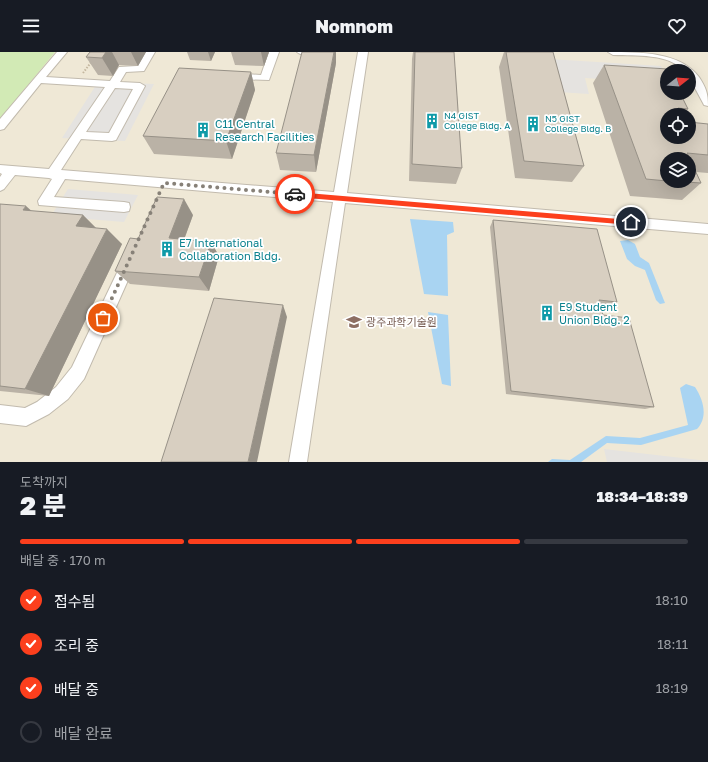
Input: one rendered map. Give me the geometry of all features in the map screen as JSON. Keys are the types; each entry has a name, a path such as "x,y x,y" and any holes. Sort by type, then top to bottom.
{"lane":[{"path":"0,126 62,52"},
{"path":"124,207 44,201 56,174 78,135 112,84 123,69 140,69 150,52"},
{"path":"221,75 266,78 274,52"},
{"path":"302,52 328,52"},
{"path":"298,462 363,52"},
{"path":"613,52 682,58 704,91 708,103"},
{"path":"39,80 140,86 112,137 78,135"},
{"path":"0,186 6,170 708,229"},
{"path":"158,197 164,183"},
{"path":"0,414 26,417 43,408 62,393 78,373 136,246"}],"path":[{"path":"77,82 95,58"}],"shaded area":[{"name":"광주과학기술원","path":"0,52 708,52 708,462 0,462"},
{"path":"549,59 660,66 660,83 585,78 589,94 558,92"},
{"path":"98,82 154,84 125,141 62,138"},
{"path":"68,189 138,195 124,222 51,216"},
{"path":"604,449 708,461 708,462 607,462"}],"green space":[{"path":"0,52 55,52 0,119"}],"water":[{"path":"410,219 453,222 454,232 447,235 448,296 424,294"},
{"path":"628,240 635,244 640,257 649,263 665,303 660,304 656,300 645,270 635,266 627,259 620,241"},
{"path":"428,312 448,315 451,386 442,384"},
{"path":"686,384 695,387 701,398 704,409 703,419 697,429 641,445 607,443 581,462 548,462 552,459 570,460 606,436 640,438 688,425 680,388"}],"building":[{"path":"90,52 106,52 102,58 86,57"},
{"path":"302,52 334,52 314,155 276,153"},
{"name":"N4 GIST College Bldg. A","path":"415,52 454,52 462,168 412,164"},
{"name":"N5 GIST College Bldg. B","path":"506,52 553,52 584,166 524,161"},
{"path":"604,65 660,68 660,100 684,100 688,108 660,108 660,144 696,144 696,123 708,124 708,155 696,154 696,152 660,152 660,180 646,179"},
{"path":"179,68 251,72 226,141 143,136"},
{"path":"696,172 701,183 696,183"},
{"path":"157,197 184,199 169,238 211,242 199,277 115,271 130,238 138,239"},
{"path":"0,204 26,206 23,210 83,215 76,226 107,229 25,389 0,386"},
{"name":"E9 Student Union Bldg. 2","path":"493,220 597,229 617,302 599,300 603,315 629,318 654,407 511,391"},
{"path":"214,298 283,305 248,462 161,462"}],"way so far":[{"path":"103,318 164,183 295,194"}],"place":[{"name":"N4 GIST College Bldg. A","path":"432,121"},
{"name":"N5 GIST College Bldg. B","path":"533,124"},
{"name":"C11 Central Research Facilities","path":"203,130"},
{"name":"E7 International Collaboration Bldg.","path":"167,249"},
{"name":"E9 Student Union Bldg. 2","path":"547,313"},
{"name":"광주과학기술원","path":"354,322"}],"route":[{"path":"295,194 631,222"}]}
